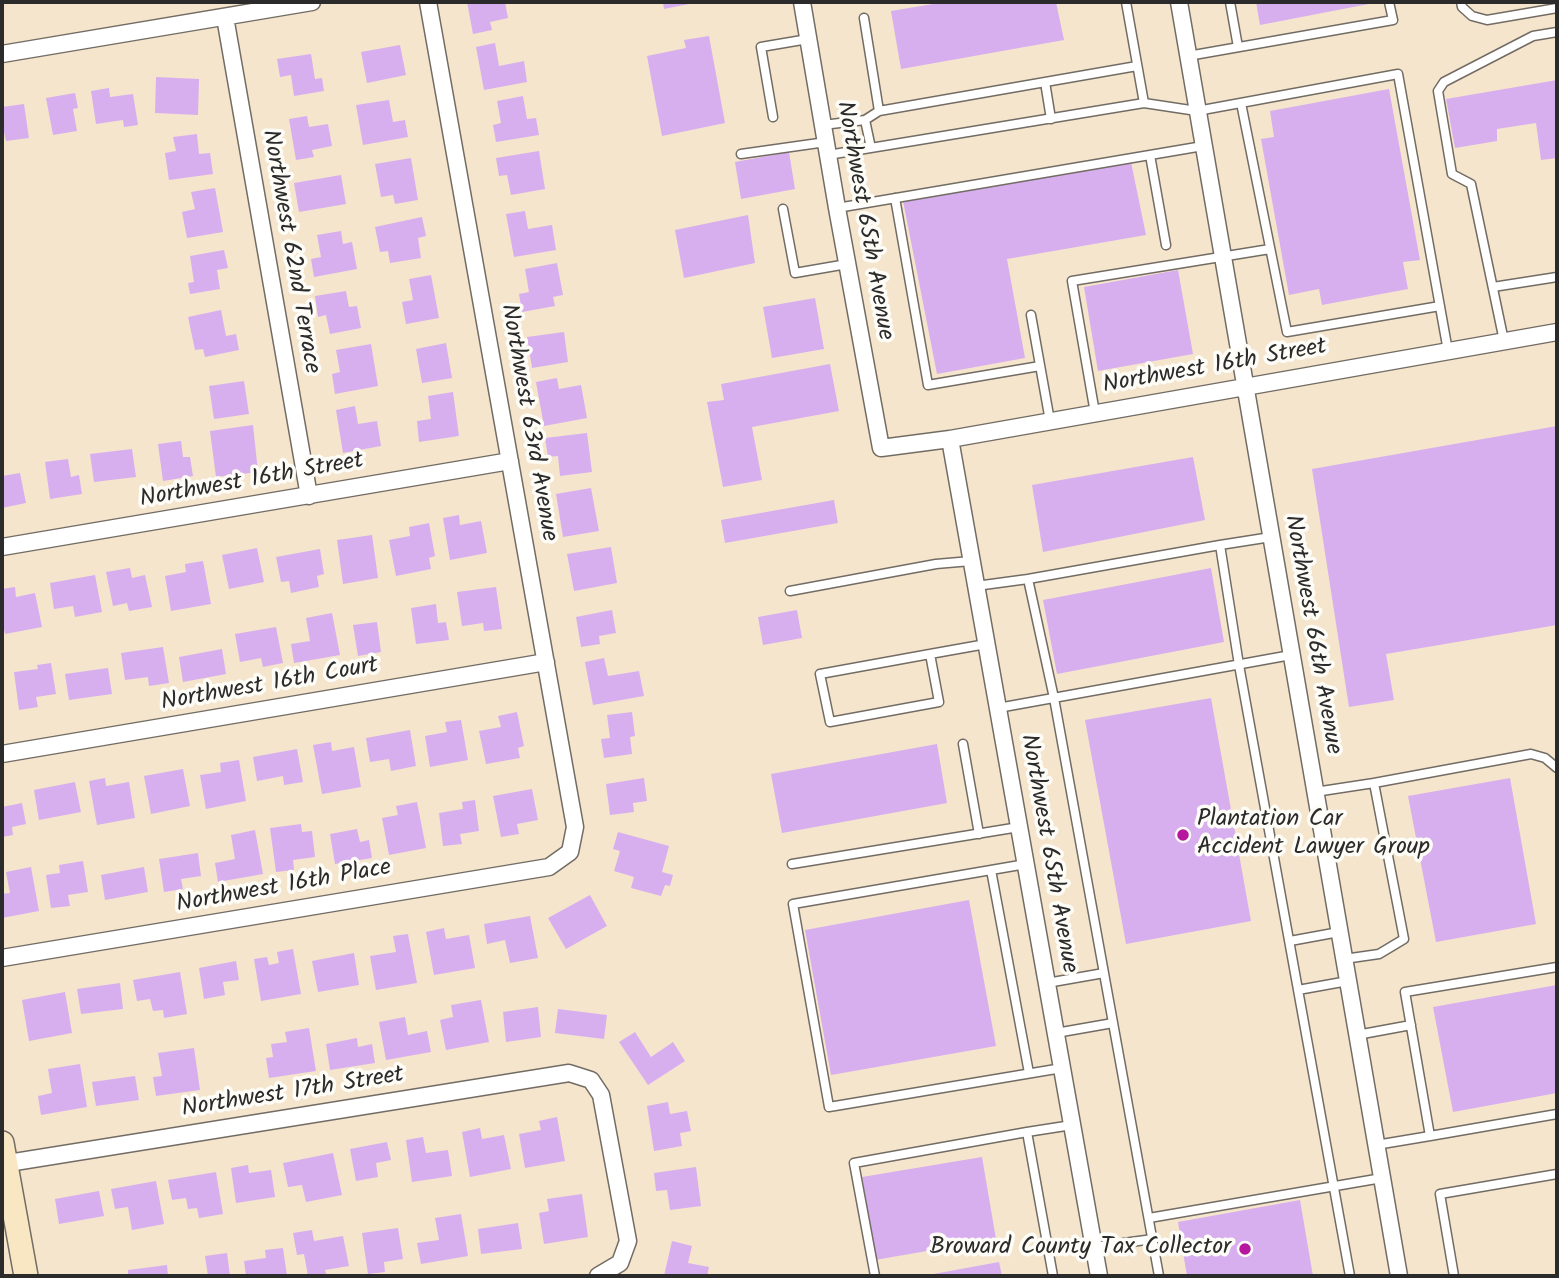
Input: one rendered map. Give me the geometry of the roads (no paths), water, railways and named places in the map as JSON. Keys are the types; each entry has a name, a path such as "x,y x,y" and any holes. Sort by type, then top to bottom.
{"street":[{"path":"2,54 312,2"},
{"name":"Northwest 63rd Avenue","path":"428,2 575,827 570,852"},
{"name":"Northwest 65th Avenue","path":"802,2 881,448"},
{"name":"Northwest 66th Avenue","path":"1178,2 1399,1276"},
{"name":"Northwest 62nd Terrace","path":"225,17 309,496"},
{"name":"Northwest 16th Street","path":"881,448 950,439 1557,332"},
{"name":"Northwest 65th Avenue","path":"950,439 1099,1276"},
{"name":"Northwest 16th Street","path":"2,547 510,461"},
{"name":"Northwest 16th Court","path":"2,754 546,662"},
{"name":"Northwest 16th Place","path":"2,958 549,867 570,852"},
{"name":"Northwest 17th Street","path":"3,1157 569,1073 591,1080 601,1095 628,1241 620,1263 598,1276"},
{"path":"3,1157 26,1276"}],"lane":[{"path":"1126,2 1144,103"},
{"path":"1230,2 1238,47"},
{"path":"1188,56 1393,20 1390,2"},
{"path":"1461,2 1472,16 1487,20 1557,8"},
{"path":"864,18 879,111"},
{"path":"1504,341 1471,184 1452,174 1438,91 1444,82 1533,36 1557,32"},
{"path":"773,117 761,47 808,38"},
{"path":"823,125 865,120 879,111 1137,66"},
{"path":"741,154 871,148 1144,103 1197,111 1398,74 1448,351"},
{"path":"1045,82 1051,119"},
{"path":"1241,103 1287,332 1440,306"},
{"path":"865,120 871,148"},
{"path":"837,208 1203,146"},
{"path":"1150,155 1166,246"},
{"path":"895,198 928,385 1040,366"},
{"path":"783,209 795,273 847,264"},
{"path":"1095,413 1072,281 1270,249"},
{"path":"1493,287 1557,277"},
{"path":"1031,315 1050,421"},
{"path":"976,586 1271,537"},
{"path":"1220,545 1239,665 1350,1276"},
{"path":"790,592 936,564 971,561"},
{"path":"1028,579 1054,698 1159,1276"},
{"path":"930,654 939,702 830,722 820,674 930,654 986,644"},
{"path":"998,708 1291,655"},
{"path":"963,744 979,834"},
{"path":"1315,792 1531,754 1545,758 1557,768"},
{"path":"1344,959 1379,954 1404,939 1374,783"},
{"path":"792,864 1019,827"},
{"path":"1026,864 793,904 829,1108 1062,1068"},
{"path":"991,870 1029,1073"},
{"path":"1290,941 1339,932"},
{"path":"1430,1136 1405,992 1557,967"},
{"path":"1047,983 1104,973"},
{"path":"1298,990 1348,981"},
{"path":"1056,1033 1113,1023"},
{"path":"1357,1035 1411,1025"},
{"path":"1376,1145 1557,1114"},
{"path":"875,1276 854,1163 1072,1125"},
{"path":"1027,1132 1053,1276"},
{"path":"1454,1276 1440,1194 1557,1174"},
{"path":"1149,1218 1382,1178"},
{"path":"1094,1247 1153,1239"}],"place":[{"name":"Plantation Car Accident Lawyer Group","path":"1183,835"},
{"name":"Broward County Tax Collector","path":"1245,1249"}]}
